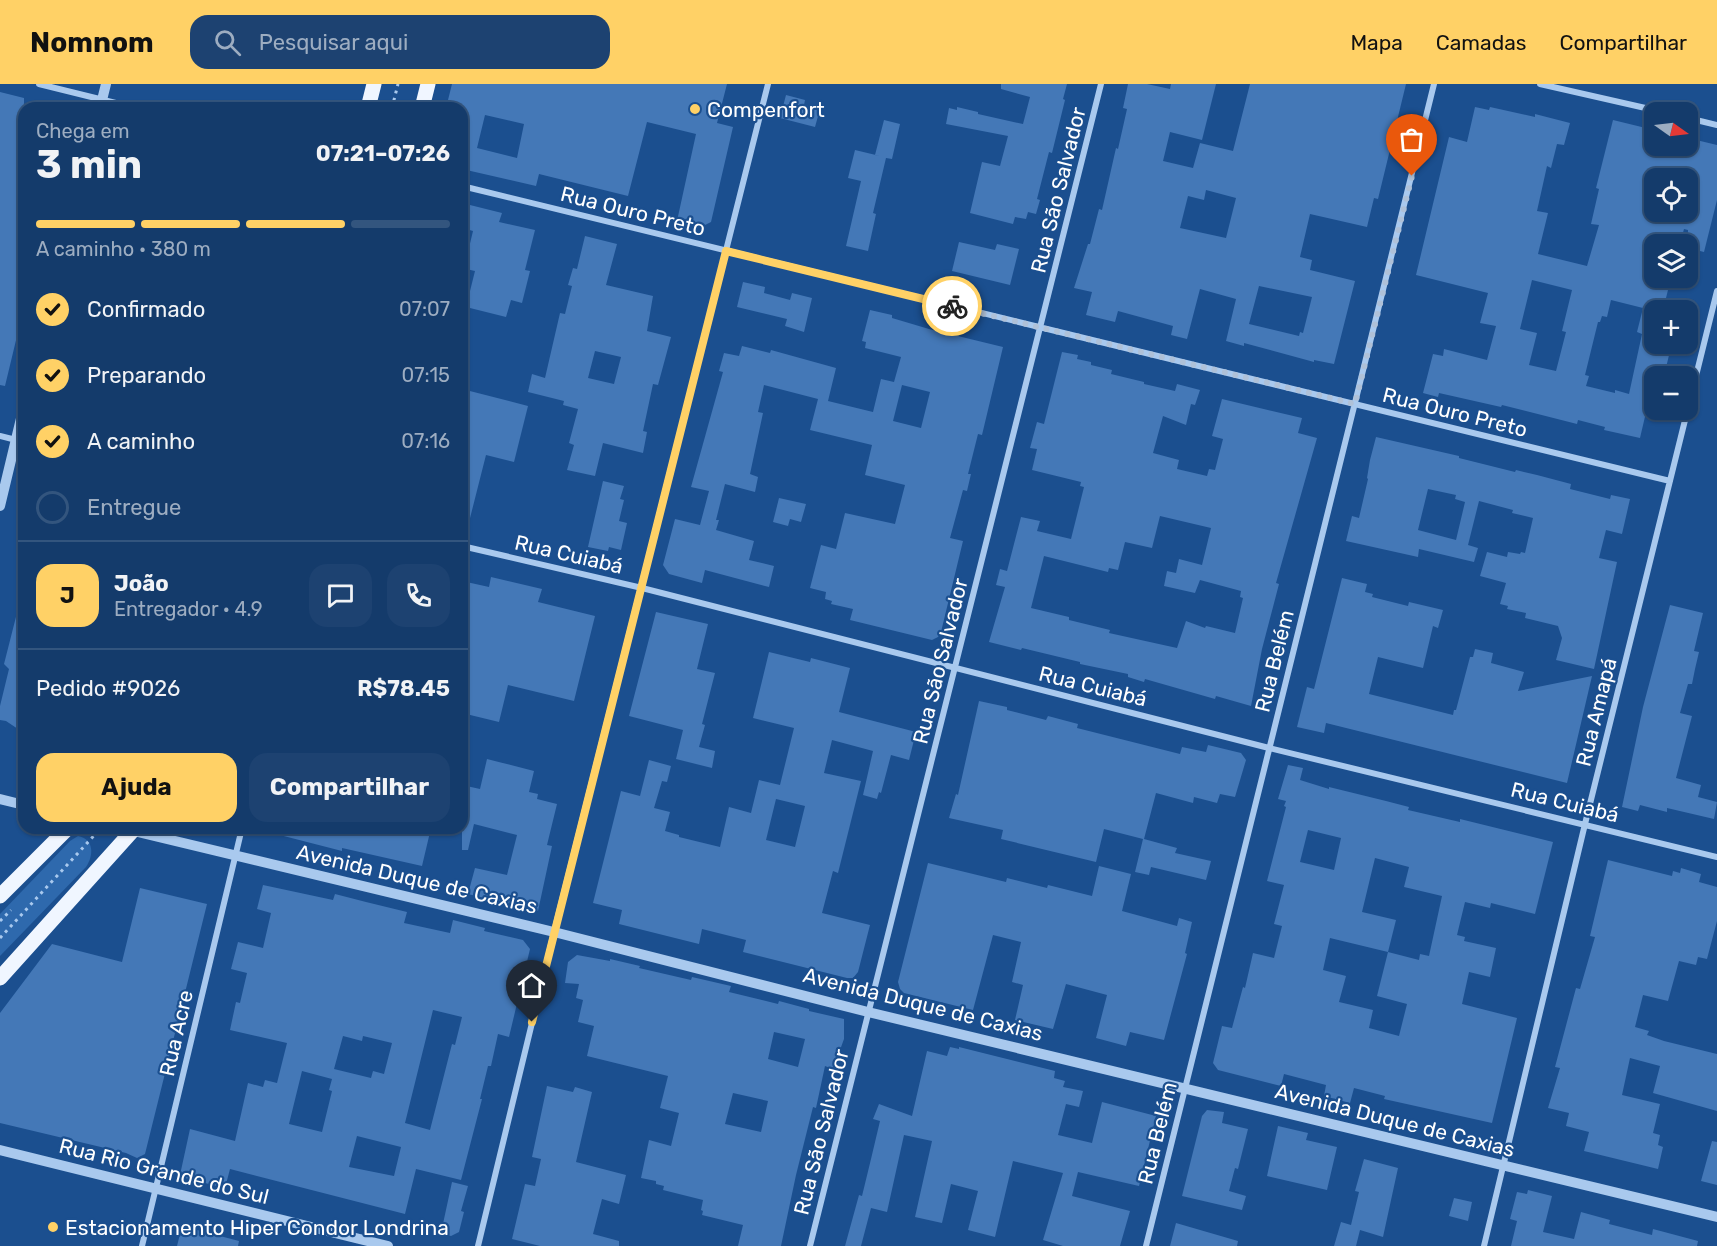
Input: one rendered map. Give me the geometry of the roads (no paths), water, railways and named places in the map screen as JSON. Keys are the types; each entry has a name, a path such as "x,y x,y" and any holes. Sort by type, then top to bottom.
{"main road":[{"path":"370,102 374,84"},
{"path":"424,102 428,84"},
{"path":"0,896 62,834"},
{"path":"0,978 125,834"}],"street":[{"path":"39,84 95,102"},
{"path":"102,102 106,84"},
{"path":"478,1246 554,932 768,84"},
{"name":"Rua São Salvador","path":"810,1246 1101,84"},
{"name":"Rua Belém","path":"1146,1246 1434,84"},
{"path":"1540,84 1644,108"},
{"path":"1698,120 1717,125"},
{"name":"Rua Ouro Preto","path":"468,187 1670,481"},
{"name":"Rua Amapá","path":"1484,1246 1585,824 1717,291"},
{"path":"0,436 18,440"},
{"path":"0,506 18,448"},
{"name":"Rua Cuiabá","path":"468,547 642,588 1269,748 1717,857"},
{"path":"0,799 18,804"},
{"name":"Avenida Duque de Caxias","path":"149,834 554,932 868,1012 1717,1217"},
{"name":"Rua Acre","path":"142,1246 240,834"},
{"name":"Rua Rio Grande do Sul","path":"0,1150 388,1246"}],"place":[{"name":"Compenfort","path":"695,109"},
{"name":"Estacionamento Hiper Condor Londrina","path":"53,1227"}]}
